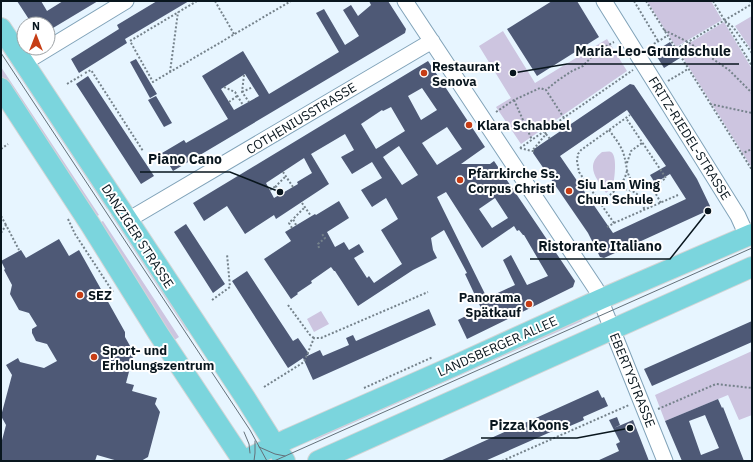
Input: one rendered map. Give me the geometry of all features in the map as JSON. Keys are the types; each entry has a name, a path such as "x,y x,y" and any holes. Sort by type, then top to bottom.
{"main road":[{"name":"DANZIGER STRASSE","path":"1,28 280,453"},
{"path":"1,88 90,224 158,333 243,461"},
{"name":"LANDSBERGER ALLEE","path":"243,461 280,453 456,365 600,299 750,235"},
{"path":"318,461 752,267"}],"street":[{"path":"24,63 126,1"},
{"name":"EBERTYSTRASSE","path":"405,1 596,289 665,461"},
{"name":"FRITZ-RIEDEL-STRASSE","path":"604,1 750,235"},
{"name":"COTHENIUSSTRASSE","path":"128,220 432,41"}],"path":[{"path":"197,1 130,41 153,82 291,1"},
{"path":"215,1 234,34"},
{"path":"634,1 658,41"},
{"path":"646,1 752,170"},
{"path":"713,1 752,66"},
{"path":"676,49 752,3 749,1"},
{"path":"170,72 178,12"},
{"path":"724,20 733,27 752,53"},
{"path":"664,30 688,42 729,70 752,93"},
{"path":"546,90 572,71 583,66 597,51 625,35"},
{"path":"650,46 667,36"},
{"path":"545,133 533,151 520,148 545,133 564,118 643,64"},
{"path":"671,79 688,69"},
{"path":"67,84 91,70 143,151"},
{"path":"244,75 242,92 249,102"},
{"path":"224,87 235,92 244,105"},
{"path":"242,92 253,87"},
{"path":"496,112 514,100 540,88 546,90 564,118"},
{"path":"229,102 237,96"},
{"path":"514,100 532,140"},
{"path":"710,104 752,113"},
{"path":"614,223 579,172 577,159 581,150 630,115"},
{"path":"609,130 621,148 632,180 637,186 644,188 652,187 666,178 626,118"},
{"path":"545,133 550,139"},
{"path":"600,202 617,189 625,178 627,160 631,151 642,142"},
{"path":"1,149 8,144"},
{"path":"742,154 752,149"},
{"path":"283,172 293,187"},
{"path":"270,190 286,176"},
{"path":"276,186 279,195"},
{"path":"652,187 661,203"},
{"path":"617,189 624,188 641,197 644,210"},
{"path":"607,227 678,195"},
{"path":"302,203 311,216"},
{"path":"292,228 289,223 305,207"},
{"path":"1,216 19,250"},
{"path":"293,219 296,225"},
{"path":"1,233 6,225"},
{"path":"319,248 318,244 325,238 322,234"},
{"path":"212,300 230,287 227,254"},
{"path":"288,305 310,335 314,338 321,338 428,292"},
{"path":"264,387 304,362 314,338"},
{"path":"658,409 716,384 752,388"},
{"path":"502,461 629,405"}],"shaded area":[{"path":"647,1 711,1 722,20 676,47"},
{"path":"752,16 752,51 735,26"},
{"path":"724,22 752,69 752,168 678,50"},
{"path":"503,31 535,83 607,39 627,71 521,144 496,107 511,98 479,46"},
{"path":"1,36 112,205 107,209 1,48"},
{"path":"1,67 99,215 93,218 1,79"},
{"path":"602,152 611,152 615,163 613,187 606,193 596,178 593,167 597,157"},
{"path":"116,212 193,327 187,331 111,215"},
{"path":"103,221 179,337 173,341 97,224"},
{"path":"321,311 329,324 314,332 307,319"},
{"path":"580,317 582,321 315,440 314,436"},
{"path":"586,330 588,333 321,452 320,449"},
{"path":"752,351 752,415 739,420 728,395 665,421 655,395"}],"building":[{"path":"17,1 41,1 47,11 63,1 98,1 56,26 56,16 27,16"},
{"path":"157,1 189,1 125,39 127,43 79,73 71,59 119,29 117,25"},
{"path":"369,1 388,1 406,29 405,33 173,171 162,153 184,140 186,143 228,119 202,76 243,51 269,94 339,52 316,13 324,9 345,45 359,36 343,10 351,5 358,16 371,5","holes":["245,74 259,96 234,110 221,89"]},
{"path":"552,1 577,1 599,37 537,76 507,29"},
{"path":"670,42 680,58 664,68 654,52"},
{"path":"136,59 157,94 150,98 130,62"},
{"path":"428,61 485,147 461,164 490,164 494,161 575,281 573,287 467,339 458,320 481,308 465,274 467,273 444,230 431,238 433,250 437,258 413,270 358,306 331,267 311,281 312,283 291,299 264,259 291,241 285,232 339,201 349,218 327,232 335,247 344,242 349,250 359,244 364,252 354,258 367,278 369,276 374,283 402,264 381,230 398,219 386,198 372,207 361,190 382,178 372,162 352,174 341,157 354,150 345,134 311,154 329,184 276,219 274,215 245,234 227,206 204,221 193,203","holes":["422,88 437,110 421,120 408,96","391,107 405,131 376,149 361,124 382,110 383,111","447,127 462,149 437,165 422,143","399,146 418,175 402,185 383,157","304,158 312,173 297,182 298,184 274,198 266,183","446,192 482,248 514,226 517,231 519,230 524,235 548,276 527,285 511,255 503,260 515,285 487,298 437,197","495,198 508,218 492,228 479,209"]},
{"path":"88,76 154,176 141,184 76,84"},
{"path":"630,84 634,85 697,179 710,206 709,210 604,258 600,257 588,233 533,153 534,149","holes":["627,110 666,166 650,175 655,183 670,174 686,199 613,233 560,156"]},
{"path":"156,96 172,123 164,127 148,100"},
{"path":"186,224 225,284 213,293 174,232"},
{"name":"Sport- und Erholungszentrum","path":"59,239 69,256 79,250 125,332 125,337 134,353 126,383 134,385 132,391 157,398 155,404 160,412 148,457 141,461 118,461 97,455 95,461 1,461 1,444 6,425 1,416 12,375 6,365 18,358 20,362 44,368 57,361 47,344 36,341 32,333 32,329 37,326 29,313 19,310 10,294 12,285 1,261 21,250 26,258"},
{"path":"247,271 293,341 298,338 309,354 305,357 320,350 323,356 349,345 346,338 353,335 356,341 429,309 436,325 313,380 303,358 288,368 232,281"},
{"path":"752,321 752,342 652,386 644,369"},
{"path":"598,390 602,398 604,397 608,406 583,417 584,420 563,429 562,427 485,461 440,461"},
{"path":"718,399 722,408 723,407 744,461 682,461 665,421","holes":["705,415 719,448 701,455 689,421"]},
{"path":"617,417 620,425 614,428 633,420 649,461 597,461 619,451 616,444 620,442 609,420"}],"tram line":[{"path":"1,53 250,430 267,461"},
{"path":"274,461 752,248"},
{"path":"244,432 249,444 250,453"},
{"path":"254,461 255,441"},
{"path":"259,447 275,454 285,456"}],"place":[{"name":"Restaurant Senova","path":"424,73"},
{"name":"Maria-Leo-Grundschule","path":"513,73"},
{"name":"Klara Schabbel","path":"469,125"},
{"name":"Pfarrkirche Ss. Corpus Christi","path":"460,180"},
{"name":"Siu Lam Wing Chun Schule","path":"569,191"},
{"name":"Piano Cano","path":"280,192"},
{"name":"Ristorante Italiano","path":"708,211"},
{"name":"SEZ","path":"80,295"},
{"name":"Panorama Spätkauf","path":"529,304"},
{"name":"Sport- und Erholungszentrum","path":"94,357"},
{"name":"Pizza Koons","path":"630,428"}]}
